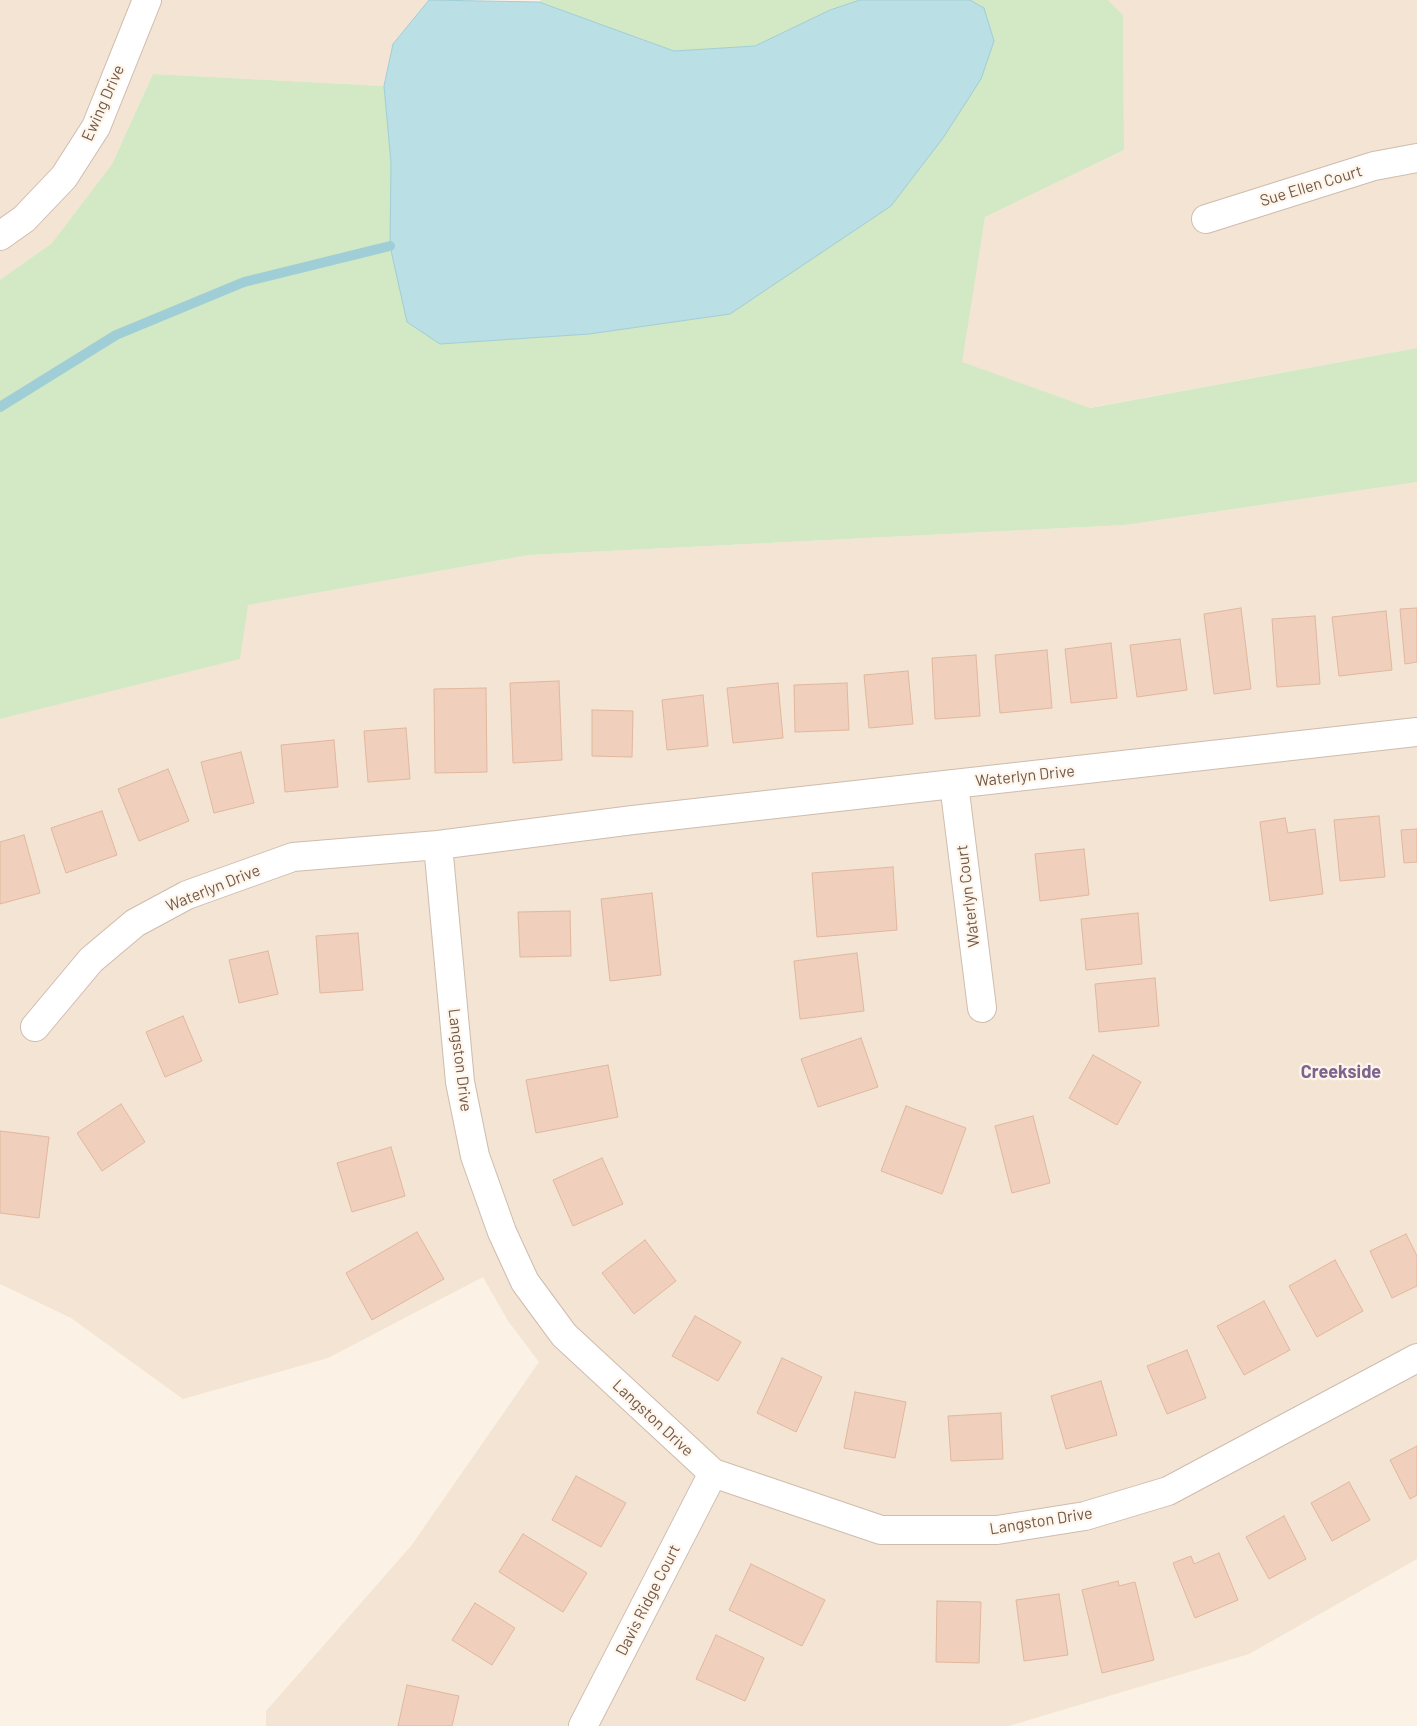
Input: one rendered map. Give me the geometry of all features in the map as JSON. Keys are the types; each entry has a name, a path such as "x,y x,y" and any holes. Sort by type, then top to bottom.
{"street":[{"name":"Ewing Drive","path":"0,236 24,220 64,177 96,127 147,0"},
{"name":"Sue Ellen Court","path":"1206,219 1374,166 1417,158"},
{"name":"Waterlyn Drive","path":"35,1027 91,960 135,923 187,895 294,857 438,845 633,820 1417,732"},
{"name":"Waterlyn Court","path":"954,784 982,1008"},
{"name":"Langston Drive","path":"438,845 460,1082 475,1156 502,1232 525,1282 564,1335 713,1473 881,1530 996,1530 1084,1516 1168,1491 1417,1358"},
{"name":"Davis Ridge Court","path":"583,1726 713,1473"}],"shaded area":[{"path":"0,0 429,0 393,44 384,86 153,74 112,164 52,243 0,280"},
{"path":"1108,0 1417,0 1417,348 1089,408 961,362 985,217 1124,150 1123,15"},
{"path":"1417,482 1417,1559 1249,1654 1009,1726 266,1726 266,1711 411,1546 539,1362 508,1321 483,1277 328,1358 183,1399 71,1318 0,1284 0,719 239,659 248,605 529,555 1125,525"}],"green space":[{"path":"541,0 860,0 830,10 755,46 674,51 539,2"},
{"path":"970,0 1108,0 1123,15 1124,150 985,217 962,362 1090,408 1417,348 1417,482 1125,525 529,555 248,605 240,659 0,719 0,280 52,243 112,164 153,74 384,86 391,163 440,344 589,334 730,314 984,8"}],"water":[{"path":"429,0 539,2 674,51 755,46 830,10 860,0 970,0 984,8 994,41 981,79 943,138 891,206 730,314 589,334 440,344 407,322 390,246 391,163 384,86 393,44"}],"building":[{"path":"1241,608 1251,689 1214,694 1204,614"},
{"path":"1417,608 1417,662 1405,664 1400,609"},
{"path":"1386,611 1392,670 1339,676 1332,617"},
{"path":"1315,616 1320,684 1277,687 1272,619"},
{"path":"1180,639 1187,690 1137,697 1130,645"},
{"path":"1111,643 1117,698 1071,703 1065,649"},
{"path":"1047,650 1052,708 1000,713 995,655"},
{"path":"976,655 980,716 935,719 932,658"},
{"path":"908,671 913,724 869,728 864,675"},
{"path":"559,681 562,760 513,763 510,683"},
{"path":"778,683 783,738 733,743 727,688"},
{"path":"847,683 849,730 795,732 794,685"},
{"path":"486,688 487,772 435,773 434,689"},
{"path":"703,695 708,746 667,750 662,700"},
{"path":"592,710 633,711 632,757 592,756"},
{"path":"406,728 410,779 368,782 364,731"},
{"path":"334,740 338,787 285,792 281,745"},
{"path":"241,752 254,803 214,813 201,762"},
{"path":"168,769 189,821 139,841 118,789"},
{"path":"102,811 117,855 66,873 51,828"},
{"path":"1379,816 1385,877 1340,881 1334,820"},
{"path":"1285,818 1288,833 1315,829 1323,894 1270,901 1260,822"},
{"path":"1417,829 1417,862 1404,863 1401,830"},
{"path":"24,835 40,893 0,904 0,842"},
{"path":"1084,849 1089,895 1040,901 1035,854"},
{"path":"893,867 897,930 817,937 812,873"},
{"path":"652,893 661,975 610,981 601,899"},
{"path":"570,911 571,956 520,957 518,912"},
{"path":"1138,913 1142,964 1086,970 1081,919"},
{"path":"358,933 363,990 320,993 316,936"},
{"path":"268,951 278,994 239,1003 229,960"},
{"path":"857,953 864,1011 800,1019 794,961"},
{"path":"1155,978 1159,1026 1099,1032 1095,984"},
{"path":"183,1016 202,1061 165,1077 146,1032"},
{"path":"861,1038 878,1087 818,1107 801,1059"},
{"path":"1093,1055 1141,1082 1117,1125 1069,1098"},
{"path":"608,1065 618,1117 536,1133 526,1080"},
{"path":"121,1104 145,1142 102,1171 77,1133"},
{"path":"906,1106 966,1128 942,1194 881,1171"},
{"path":"1033,1116 1050,1183 1012,1193 995,1126"},
{"path":"0,1131 49,1137 39,1218 0,1213"},
{"path":"391,1147 405,1196 352,1212 337,1163"},
{"path":"602,1158 623,1204 573,1226 553,1180"},
{"path":"417,1232 444,1279 372,1320 346,1273"},
{"path":"1406,1234 1417,1256 1417,1286 1392,1298 1370,1251"},
{"path":"645,1240 676,1281 634,1314 602,1273"},
{"path":"1335,1260 1363,1311 1317,1337 1289,1286"},
{"path":"1264,1301 1290,1350 1244,1375 1217,1326"},
{"path":"695,1316 741,1342 718,1381 672,1356"},
{"path":"1187,1350 1206,1398 1167,1414 1147,1366"},
{"path":"782,1358 822,1377 796,1432 757,1413"},
{"path":"1101,1381 1117,1435 1066,1449 1051,1396"},
{"path":"855,1392 906,1402 895,1458 844,1448"},
{"path":"1001,1413 1003,1459 951,1461 948,1416"},
{"path":"1417,1446 1417,1495 1410,1499 1390,1460"},
{"path":"576,1476 626,1503 601,1547 552,1520"},
{"path":"1349,1482 1370,1520 1332,1541 1311,1503"},
{"path":"1284,1516 1306,1559 1269,1579 1246,1537"},
{"path":"523,1534 587,1573 563,1612 499,1572"},
{"path":"1219,1553 1238,1600 1195,1618 1173,1563 1191,1556 1194,1564"},
{"path":"751,1564 825,1600 802,1646 729,1610"},
{"path":"1118,1581 1119,1586 1135,1582 1154,1660 1102,1673 1082,1590"},
{"path":"1059,1594 1068,1655 1024,1661 1016,1600"},
{"path":"937,1601 981,1602 979,1663 936,1662"},
{"path":"475,1603 515,1628 492,1665 452,1640"},
{"path":"716,1635 764,1658 745,1701 696,1679"},
{"path":"407,1685 459,1696 452,1726 398,1726"}],"waterway":[{"path":"0,407 116,335 244,282 390,246"}],"district":[{"name":"Creekside","path":"1341,1072"}]}
